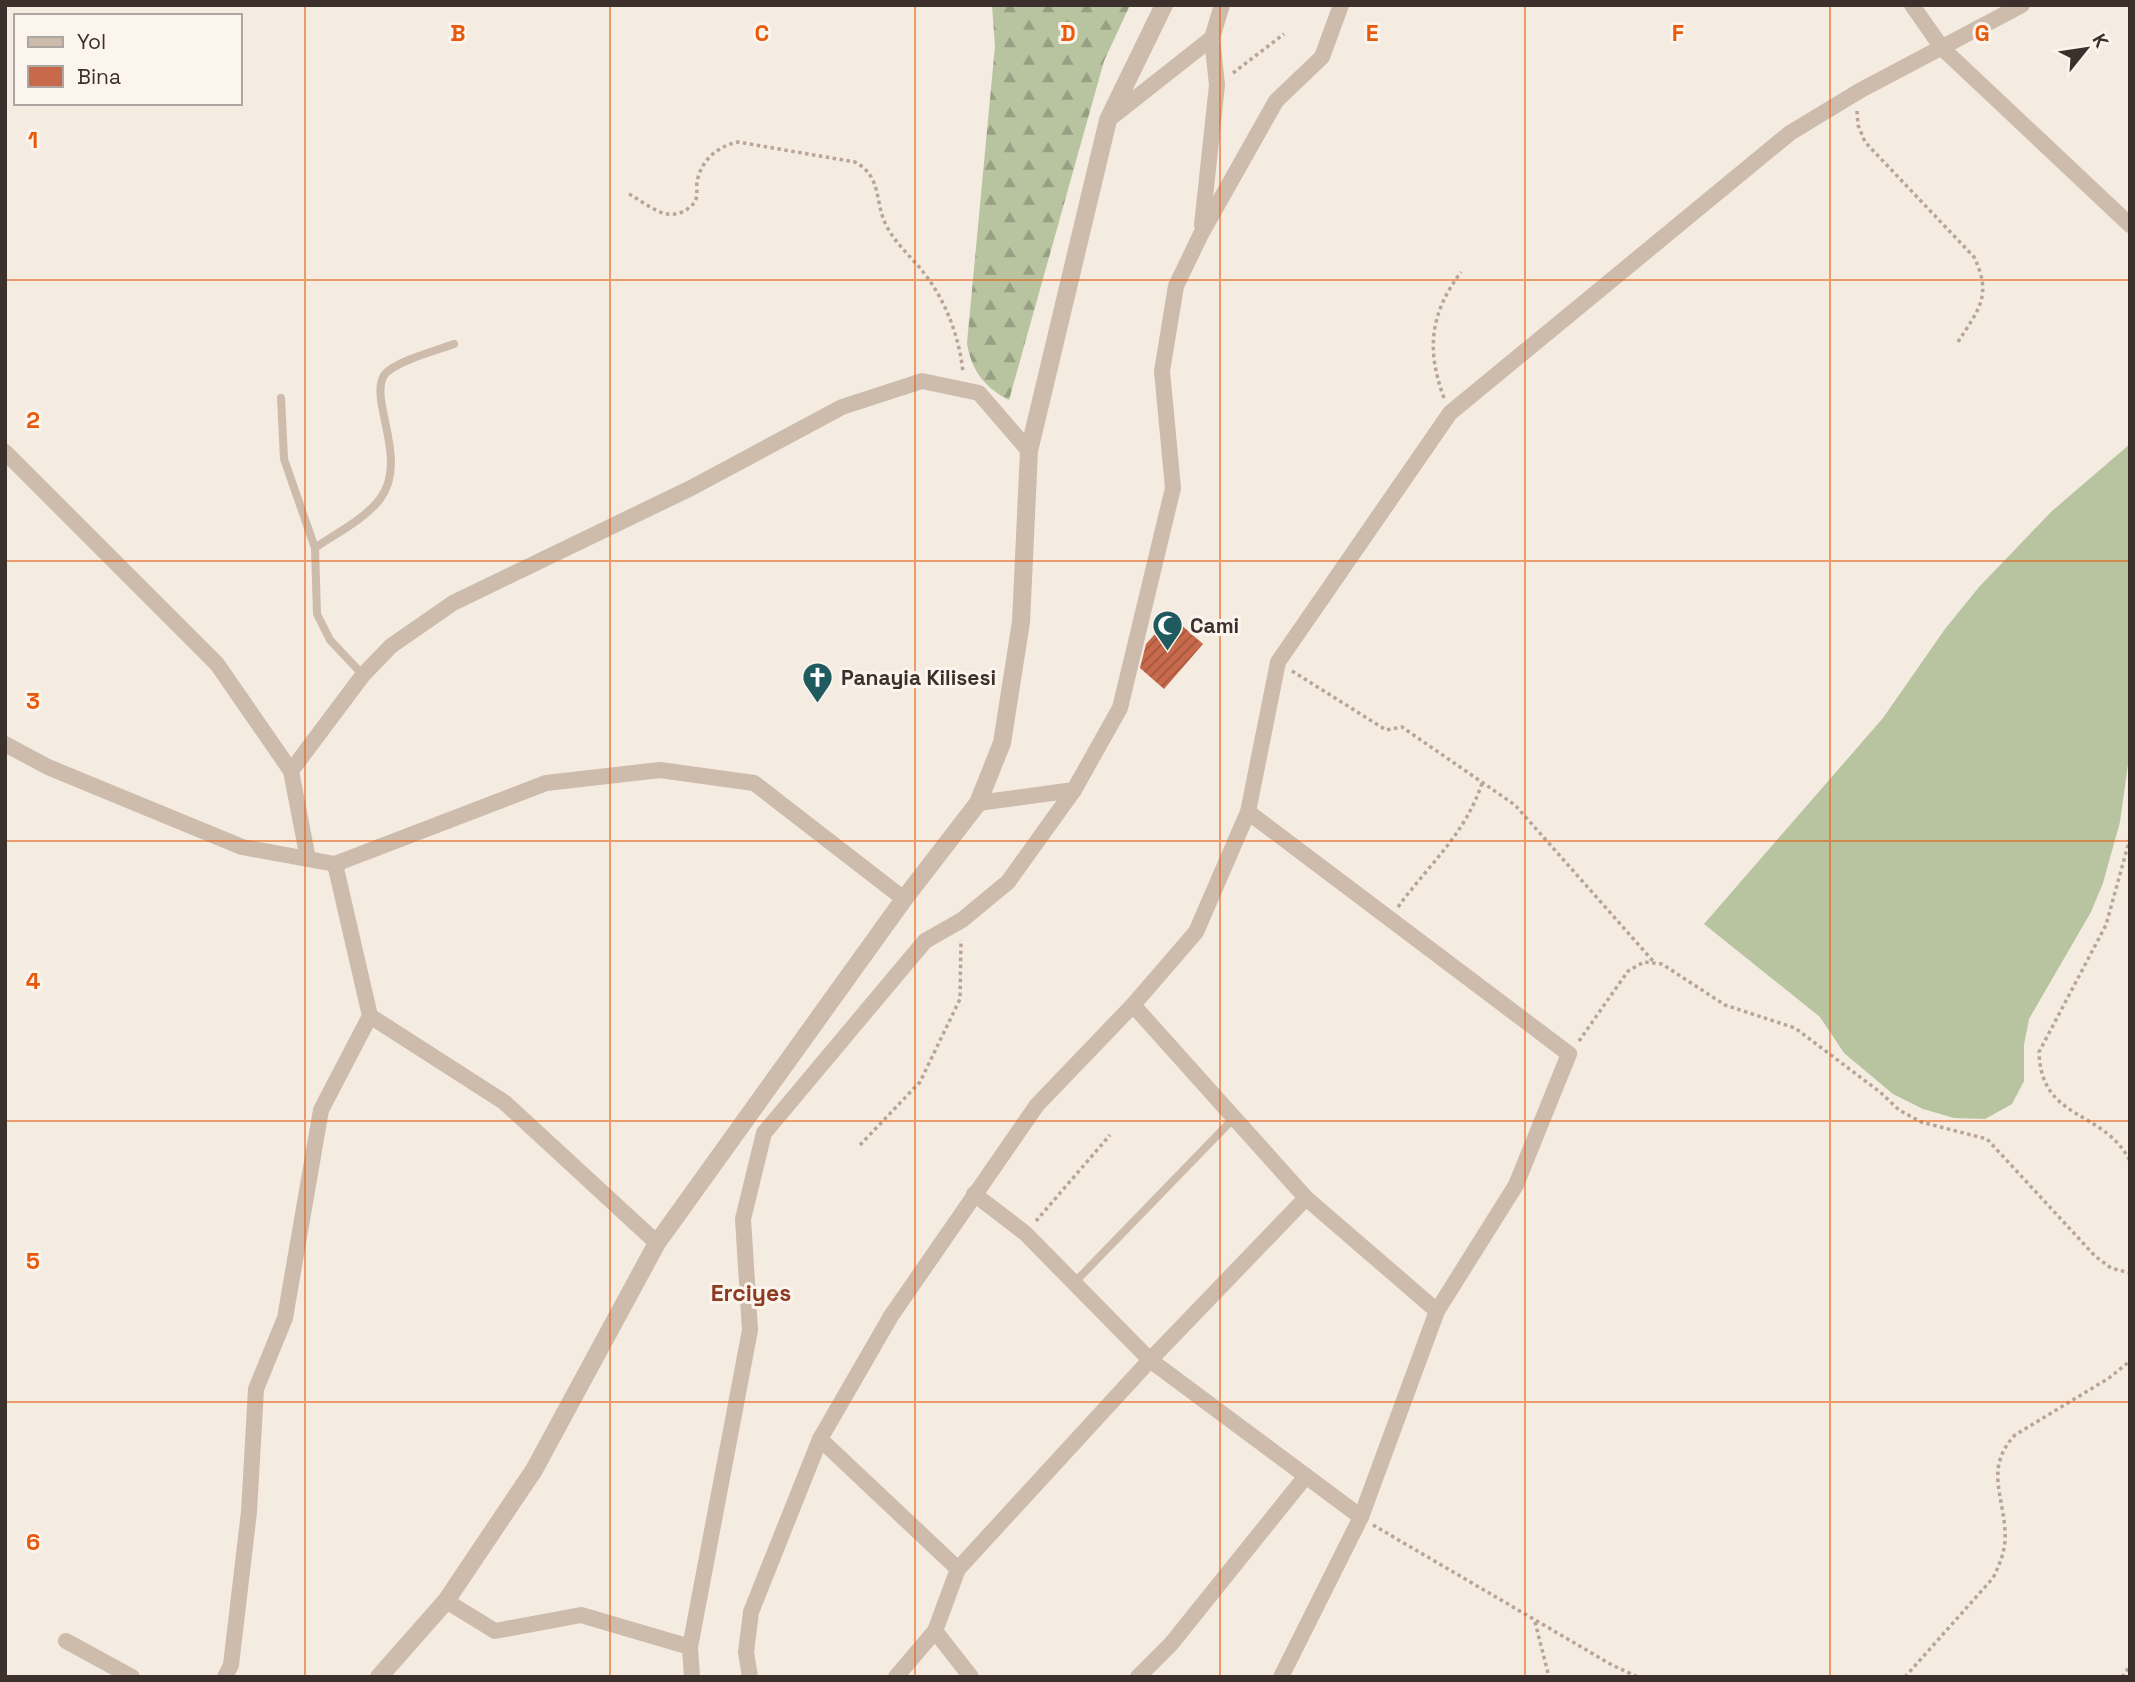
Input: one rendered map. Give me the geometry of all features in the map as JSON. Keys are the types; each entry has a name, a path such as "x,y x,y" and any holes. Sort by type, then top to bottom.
{"street":[{"path":"379,1677 446,1601 534,1471 657,1243 904,899 978,803 1002,743 1021,622 1029,451 1108,120 1164,5"},
{"path":"1201,234 1217,85 1212,38 1222,5"},
{"path":"692,1677 690,1647 750,1330 743,1219 764,1133 925,941 962,920 1008,882 1074,790 1121,708 1173,488 1162,371 1177,286 1201,234 1276,101 1322,57 1341,5"},
{"path":"1912,5 1942,48 2130,225"},
{"path":"750,1677 746,1652 751,1612 820,1439 891,1316 1037,1105 1133,1005 1196,932 1248,812 1278,662 1450,413 1790,133 1861,90 2022,5"},
{"path":"1108,120 1212,38"},
{"path":"291,771 363,675 391,646 453,603 691,488 842,407 922,381 979,393 1029,451"},
{"path":"5,452 217,664 291,771 308,859"},
{"path":"5,744 48,767 242,848 335,864 546,783 660,770 754,783 904,899"},
{"path":"978,803 1074,790"},
{"path":"1248,812 1391,917 1569,1054 1516,1185 1437,1311 1361,1517 1281,1677"},
{"path":"226,1677 232,1665 249,1512 257,1389 285,1318 321,1110 370,1016 335,864"},
{"path":"1133,1005 1306,1198 1437,1311"},
{"path":"370,1016 504,1102 657,1243"},
{"path":"750,1113 764,1133"},
{"path":"974,1194 1025,1233 1150,1360 1361,1517"},
{"path":"896,1677 935,1630 958,1569 1150,1360 1306,1198"},
{"path":"820,1439 958,1569"},
{"path":"1138,1677 1171,1644 1306,1476"},
{"path":"446,1601 495,1630 581,1615 690,1647"},
{"path":"935,1630 971,1677"},
{"path":"66,1642 132,1677"}],"lane":[{"path":"315,548 373,507 389,481 393,463 380,387 385,374 398,365 454,344"},
{"path":"281,398 284,459 315,548 315,604 320,623 330,640 363,675"},
{"path":"1074,1283 1234,1118"}],"path":[{"path":"1217,85 1284,34"},
{"path":"1861,90 1857,107 1858,125 1866,142 1974,257 1981,271 1984,301 1958,342"},
{"path":"629,194 661,213 678,214 686,211 697,197 697,182 711,155 728,144 738,142 855,162 864,167 876,185 889,231 898,247 928,277 950,319 962,354 965,390"},
{"path":"1450,413 1434,371 1433,326 1443,297 1461,272"},
{"path":"1278,662 1386,730 1402,727 1515,806 1653,961 1725,1005 1796,1028 1921,1122 1987,1139 2095,1256 2111,1268 2130,1273"},
{"path":"1391,917 1421,875 1457,837 1473,811 1482,783"},
{"path":"2130,838 2106,925 2039,1052 2039,1071 2058,1103 2103,1129 2130,1161"},
{"path":"860,1144 920,1082 960,999 962,920"},
{"path":"1569,1054 1628,971 1644,961 1653,961"},
{"path":"1025,1233 1110,1135"},
{"path":"1905,1677 1993,1578 2002,1559 2005,1539 1996,1469 2006,1445 2015,1435 2109,1378 2130,1361"},
{"path":"1361,1517 1534,1620 1638,1677"},
{"path":"1534,1620 1549,1677"},
{"path":"2122,1677 2130,1666"}],"green space":[{"path":"992,5 1130,5 1104,61 1009,400 986,384 972,362 967,343 995,46"},
{"path":"2130,444 2130,750 2120,822 2103,883 2091,912 2029,1019 2024,1045 2024,1081 2012,1104 1985,1119 1954,1118 1923,1109 1893,1094 1844,1053 1820,1017 1704,924 1883,718 1945,629 1979,587 2052,511"}],"building":[{"name":"Cami","path":"1171,616 1203,644 1164,689 1140,668 1146,644"}],"place":[{"name":"Cami","path":"1167,652"},
{"name":"Panayia Kilisesi","path":"818,704"}],"district":[{"name":"Erciyes","path":"751,1293"}]}
